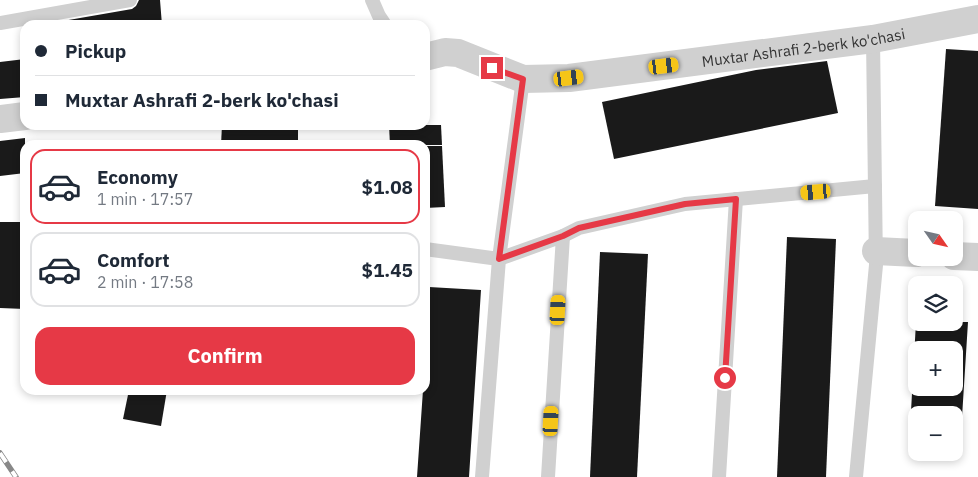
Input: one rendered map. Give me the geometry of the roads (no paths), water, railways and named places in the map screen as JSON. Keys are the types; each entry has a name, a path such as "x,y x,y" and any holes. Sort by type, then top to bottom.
{"street":[{"name":"Muxtar Ashrafi 2-berk ko'chasi","path":"430,56 445,52 458,53 523,79 569,78 873,39 978,19"},
{"path":"0,119 20,117"},
{"path":"876,251 908,253"},
{"path":"963,256 978,257"}],"lane":[{"path":"0,23 130,0"},
{"path":"372,0 382,20"},
{"path":"856,477 876,265 873,39"},
{"path":"482,477 499,259 523,79"},
{"path":"430,251 499,259 563,236 579,228 685,204 875,186"},
{"path":"719,477 736,199"},
{"path":"548,477 563,236"}],"railway":[{"path":"0,453 16,477"}]}
